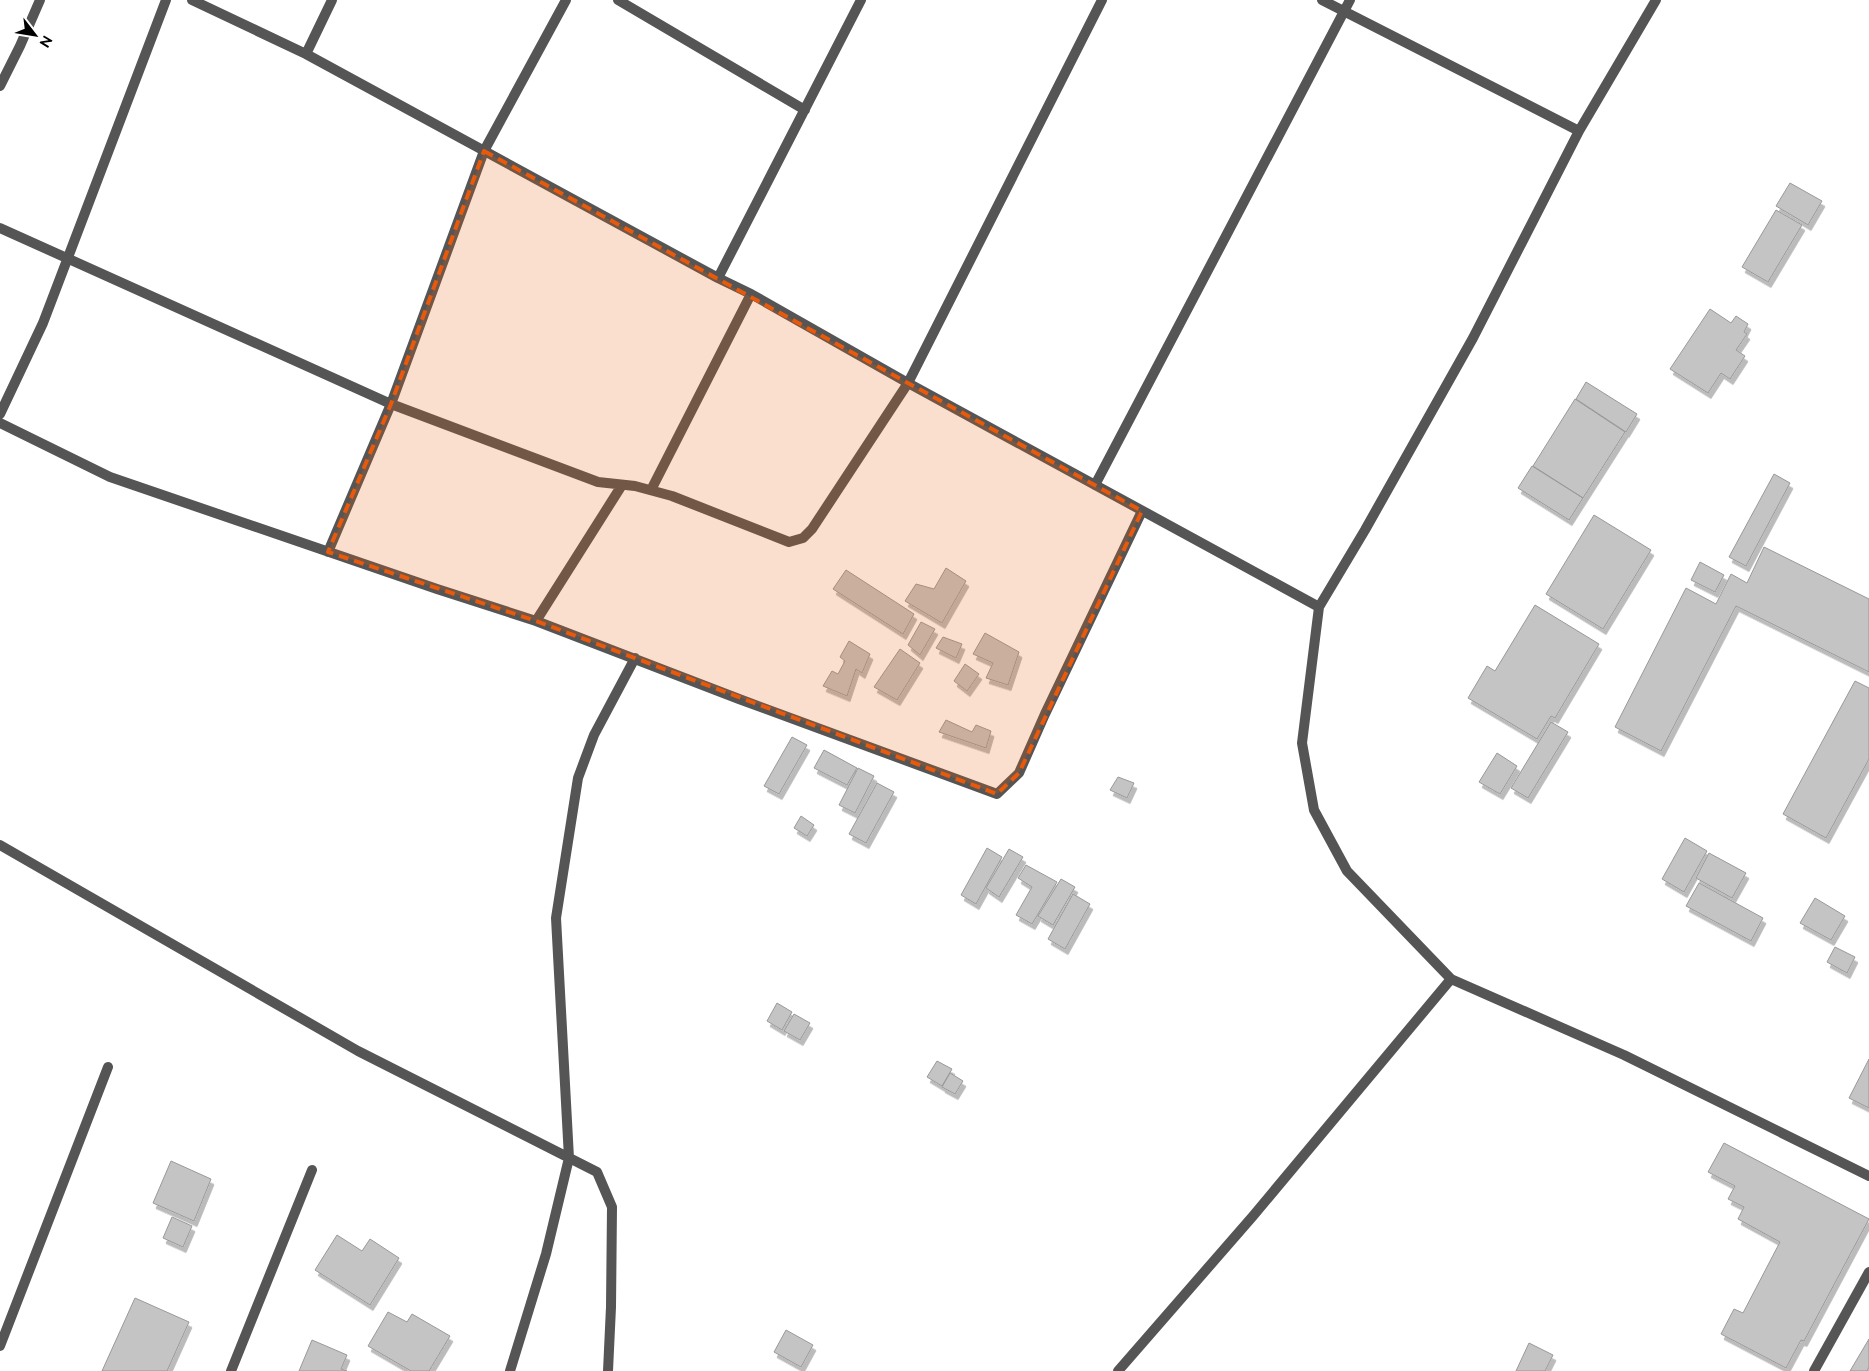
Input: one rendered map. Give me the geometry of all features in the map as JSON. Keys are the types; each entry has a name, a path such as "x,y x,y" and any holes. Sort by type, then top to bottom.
{"street":[{"path":"0,86 40,0"},
{"path":"0,414 43,323 166,0"},
{"path":"192,0 306,54 718,278 751,294 908,383 1319,607"},
{"path":"306,54 332,0"},
{"path":"328,552 392,404 484,151 566,0"},
{"path":"618,0 804,110"},
{"path":"718,278 861,0"},
{"path":"0,228 392,404 598,482 650,490 672,496 789,542 803,538 812,529 908,383 1102,0"},
{"path":"1322,0 1579,132"},
{"path":"1095,485 1350,0"},
{"path":"1656,0 1579,132 1473,338 1319,607 1302,743 1314,810 1347,871 1451,979 1624,1055 1869,1176"},
{"path":"650,490 751,294"},
{"path":"0,423 110,476 328,552 536,621 739,699 996,794 1019,774 1142,511"},
{"path":"536,621 622,485"},
{"path":"510,1371 546,1254 569,1158 556,918 578,778 594,735 635,658"},
{"path":"0,845 358,1052 596,1172 612,1207 608,1371"},
{"path":"1118,1371 1253,1216 1451,979"},
{"path":"0,1346 108,1068"},
{"path":"231,1371 312,1170"},
{"path":"1814,1371 1869,1272"}],"highlighted area":[{"path":"484,151 1142,511 1019,773 997,794 536,621 328,552 391,404"}],"building":[{"path":"1790,183 1822,201 1808,225 1776,206"},
{"path":"1776,210 1802,225 1768,282 1742,267"},
{"path":"1710,309 1731,323 1736,316 1748,324 1744,332 1747,334 1736,350 1745,356 1730,379 1721,373 1708,393 1670,369"},
{"path":"1586,382 1637,414 1626,432 1576,399"},
{"path":"1575,399 1625,432 1583,498 1533,466"},
{"path":"1532,466 1583,498 1569,520 1518,488"},
{"path":"1774,474 1790,483 1746,566 1729,557"},
{"path":"1594,515 1651,550 1603,629 1546,594"},
{"path":"1764,547 1869,599 1869,672 1736,606 1661,751 1615,727 1686,588 1716,604 1731,574 1747,583"},
{"path":"1700,562 1724,575 1715,592 1691,580"},
{"path":"946,568 966,581 942,623 905,601 916,584 934,589"},
{"path":"846,570 914,614 903,634 833,589"},
{"path":"1535,605 1599,644 1555,718 1551,716 1537,739 1468,698 1487,666 1495,671"},
{"path":"921,622 935,629 920,655 908,645"},
{"path":"985,633 1019,652 1008,685 986,678 993,663 973,654"},
{"path":"943,637 962,644 956,658 936,648"},
{"path":"849,641 870,654 862,673 856,669 847,696 823,686 832,671 838,674 845,661 840,657"},
{"path":"900,649 920,663 897,700 874,687"},
{"path":"965,664 979,674 967,691 954,681"},
{"path":"1855,681 1869,688 1869,759 1826,838 1783,814"},
{"path":"946,720 972,732 976,725 991,731 986,748 939,732"},
{"path":"1551,722 1568,732 1528,798 1511,788"},
{"path":"792,737 807,745 779,794 764,786"},
{"path":"824,750 857,768 847,785 814,768"},
{"path":"1497,753 1517,766 1500,794 1479,782"},
{"path":"858,768 874,776 855,813 839,805"},
{"path":"1118,777 1134,783 1127,798 1110,790"},
{"path":"877,783 894,792 866,843 849,834"},
{"path":"801,816 814,825 807,836 794,828"},
{"path":"1685,838 1707,851 1684,892 1662,879"},
{"path":"987,848 1002,857 976,904 961,895"},
{"path":"1009,849 1023,857 999,897 986,888"},
{"path":"1709,853 1746,873 1732,898 1696,878"},
{"path":"1026,865 1057,882 1032,924 1016,915 1032,887 1018,878"},
{"path":"1061,879 1075,887 1053,925 1038,916"},
{"path":"1699,883 1763,918 1751,941 1686,906"},
{"path":"1073,894 1090,904 1065,949 1048,939"},
{"path":"1815,898 1845,916 1831,940 1800,923"},
{"path":"1835,947 1855,957 1847,973 1827,962"},
{"path":"777,1003 792,1012 782,1030 767,1021"},
{"path":"794,1014 810,1023 800,1040 784,1031"},
{"path":"1869,1059 1869,1108 1849,1098"},
{"path":"937,1061 952,1069 942,1086 927,1077"},
{"path":"950,1073 963,1081 955,1094 942,1087"},
{"path":"1724,1143 1869,1219 1804,1341 1801,1340 1786,1368 1721,1334 1734,1309 1743,1313 1780,1242 1738,1219 1744,1207 1728,1199 1735,1186 1708,1172"},
{"path":"171,1161 211,1179 194,1221 153,1203"},
{"path":"172,1217 192,1226 183,1247 163,1238"},
{"path":"337,1235 362,1251 370,1239 399,1258 370,1305 315,1270"},
{"path":"135,1298 189,1322 167,1371 102,1371"},
{"path":"388,1312 407,1322 412,1314 450,1336 429,1371 411,1371 368,1346"},
{"path":"786,1330 813,1345 801,1367 774,1352"},
{"path":"1869,1339 1869,1367 1867,1371 1850,1371"},
{"path":"312,1340 347,1355 341,1369 347,1371 299,1371"},
{"path":"1529,1343 1553,1355 1545,1371 1516,1371"}]}
